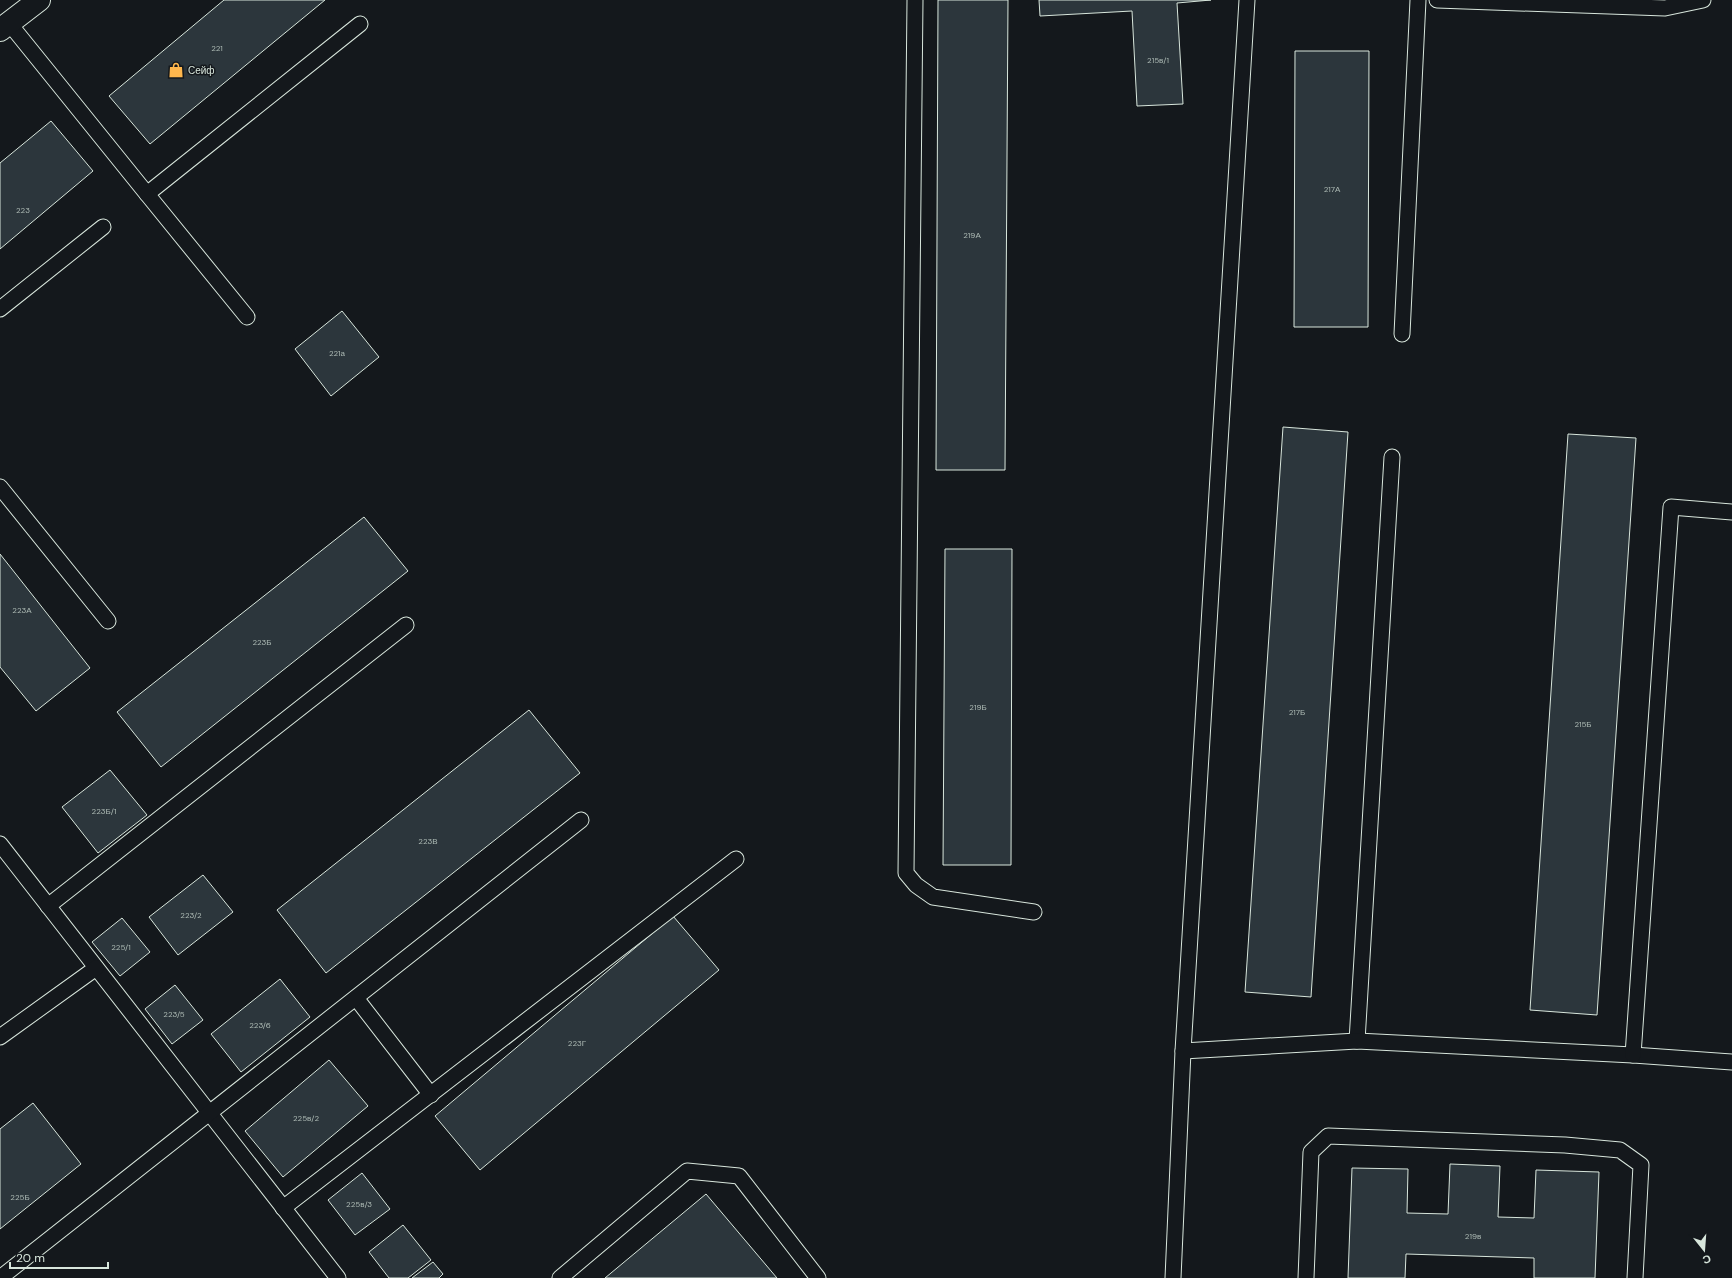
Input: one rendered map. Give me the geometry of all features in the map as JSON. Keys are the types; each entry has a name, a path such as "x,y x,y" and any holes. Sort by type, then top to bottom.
{"main road":[{"path":"4,27 39,0"}],"lane":[{"path":"915,0 906,873 916,885 933,897 1034,912"},
{"path":"1173,1278 1183,1051 1247,0"},
{"path":"1402,334 1418,0"},
{"path":"1437,0 1665,8 1703,0"},
{"path":"147,194 360,24"},
{"path":"4,27 147,194 247,317"},
{"path":"0,309 102,227"},
{"path":"1357,1041 1392,457"},
{"path":"0,487 108,621"},
{"path":"1633,1055 1671,507 1732,512"},
{"path":"48,906 406,625"},
{"path":"0,1278 582,820"},
{"path":"0,844 338,1278"},
{"path":"283,1208 736,859"},
{"path":"0,1037 96,968"},
{"path":"356,998 431,1094"},
{"path":"1183,1051 1357,1041 1633,1055 1732,1062"},
{"path":"1306,1278 1311,1152 1328,1136 1565,1145 1620,1150 1641,1165 1635,1278"},
{"path":"560,1278 687,1172 738,1176 818,1278"}],"building":[{"path":"224,0 325,0 150,144 109,96"},
{"path":"938,0 1008,0 1005,470 936,470"},
{"path":"1039,0 1211,0 1177,3 1183,104 1137,106 1132,11 1040,16"},
{"path":"1295,51 1369,51 1368,327 1294,327"},
{"path":"51,121 93,171 0,249 0,163"},
{"path":"342,311 379,357 331,396 295,349"},
{"path":"1283,427 1348,432 1311,997 1245,992"},
{"path":"1568,434 1636,438 1597,1015 1530,1010"},
{"path":"364,517 408,571 161,767 117,712"},
{"path":"945,549 1012,549 1011,865 943,865"},
{"path":"0,554 90,668 36,711 0,667"},
{"path":"529,710 580,773 326,973 277,910"},
{"path":"110,770 147,815 98,853 62,807"},
{"path":"203,875 233,912 178,955 149,917"},
{"path":"673,916 719,970 480,1170 435,1116"},
{"path":"122,918 150,952 120,976 92,942"},
{"path":"280,979 310,1017 241,1072 211,1034"},
{"path":"175,985 203,1020 172,1044 145,1009"},
{"path":"329,1060 368,1106 283,1177 245,1131"},
{"path":"33,1103 81,1164 0,1229 0,1129"},
{"path":"1450,1164 1500,1166 1498,1217 1534,1218 1536,1170 1599,1172 1595,1278 1534,1278 1534,1258 1406,1254 1405,1278 1348,1278 1352,1168 1408,1169 1407,1213 1448,1214"},
{"path":"362,1173 390,1209 355,1235 328,1200"},
{"path":"706,1194 777,1278 605,1278"},
{"path":"403,1225 431,1260 408,1278 389,1278 369,1252"},
{"path":"433,1262 443,1274 439,1278 412,1278"}],"place":[{"name":"Сейф","path":"176,70"}]}
